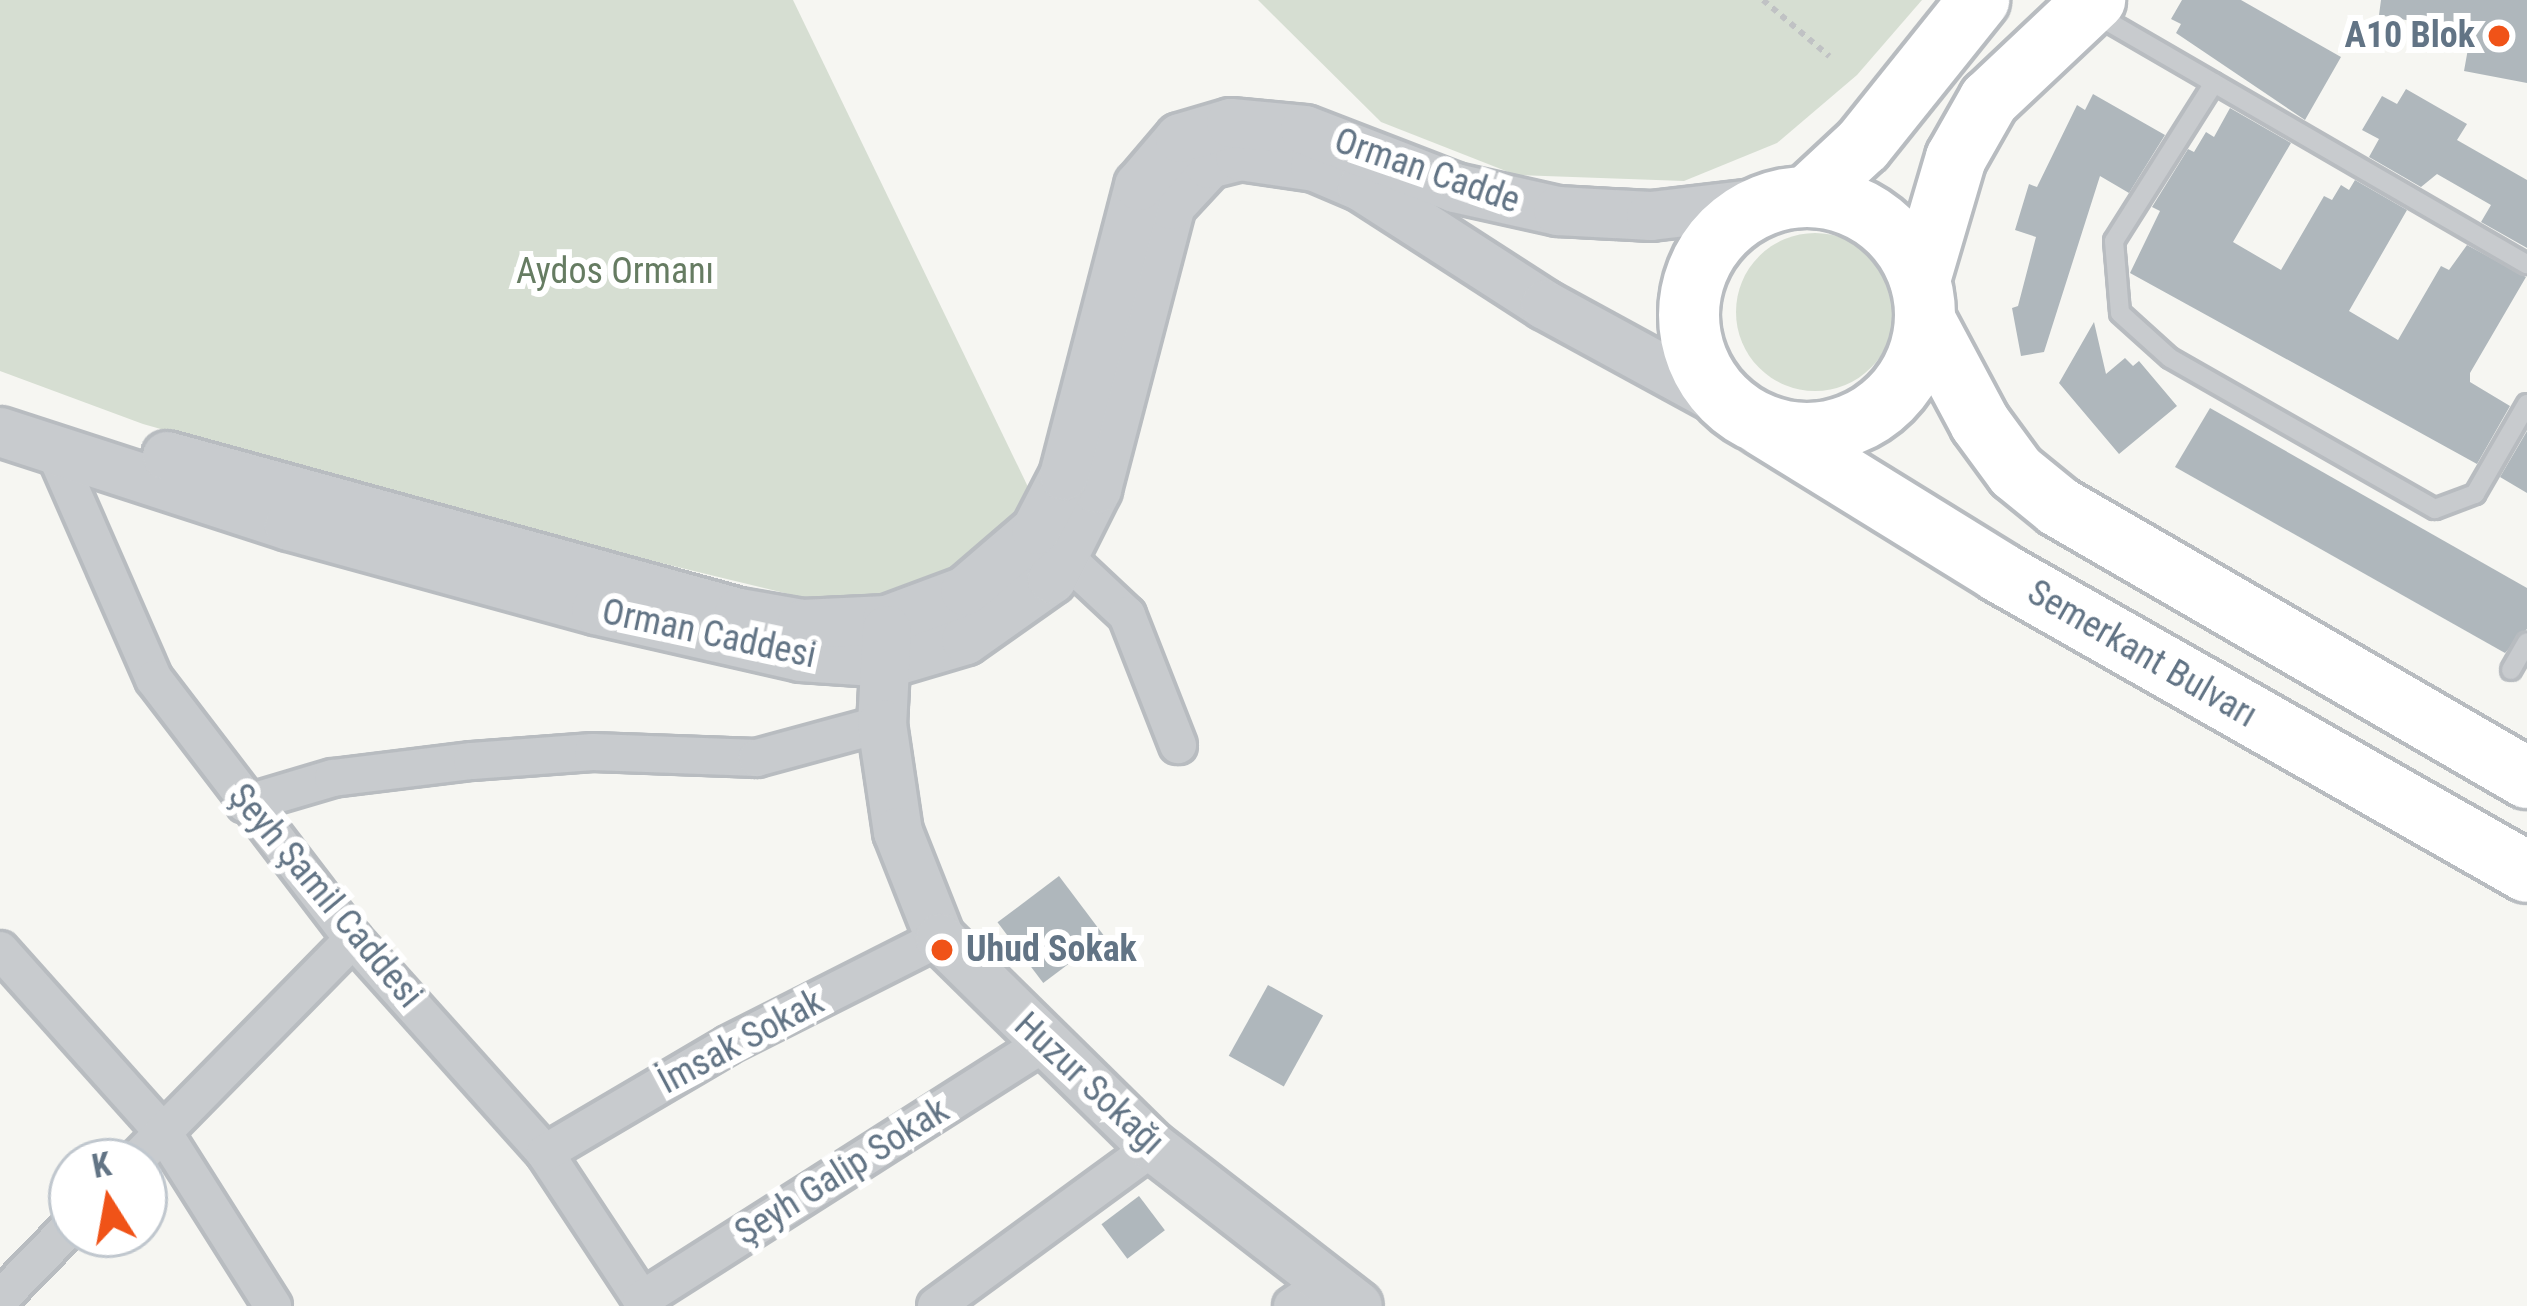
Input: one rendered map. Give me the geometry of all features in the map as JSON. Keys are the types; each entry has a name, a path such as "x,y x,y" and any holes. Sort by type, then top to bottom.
{"main road":[{"path":"1979,0 1863,145 1789,200 1712,244 1688,312 1692,347 1748,417 1819,431 1871,414 1900,388 1956,158 1989,100 2091,4"},
{"path":"1789,200 1877,220 1904,246 1923,300 1980,423 2016,472 2059,507 2527,778"},
{"name":"Semerkant Bulvarı","path":"1748,417 1999,572 2527,872"}],"street":[{"name":"Orman Cadde","path":"1146,223 1139,186 1180,138 1246,123 1305,130 1456,188 1558,212 1651,216 1789,200"},
{"name":"Orman Cadde","path":"1146,223 1209,164 1240,157 1315,167 1399,206 1545,305 1748,417"},
{"name":"Orman Caddesi","path":"0,432 56,455 596,610 801,657 995,625 1032,599 1065,557 1097,488 1146,223"},
{"name":"Orman Caddesi","path":"0,400 93,435 739,613 888,641 1001,568 1036,530 1069,458 1146,223"},
{"name":"Şeyh Şamil Caddesi","path":"56,455 154,679 245,804 353,939 545,1153 644,1303"},
{"path":"1065,557 1127,614 1178,745"},
{"name":"Huzur Sokağı","path":"888,641 882,724 898,832 940,938 1153,1147 1327,1297"},
{"path":"245,804 332,778 472,761 593,752 757,758 882,724"},
{"name":"İmsak Sokak","path":"545,1153 728,1045 940,938"},
{"path":"157,1138 353,939"},
{"path":"0,950 163,1132 273,1306"},
{"name":"Şeyh Galip Sokak","path":"644,1303 1043,1044"},
{"path":"936,1306 1153,1147"},
{"path":"0,1299 48,1250"}],"lane":[{"path":"2091,4 2214,83 2527,264"},
{"path":"2214,83 2114,241 2120,314 2170,358 2434,509 2475,494 2527,404"},
{"path":"2511,670 2527,642"}],"path":[{"path":"1763,0 1829,56"}],"green space":[{"name":"Aydos Ormanı","path":"0,0 793,0 1029,489 1002,539 934,581 876,598 813,600 492,522 143,424 0,371"},
{"path":"1258,0 1922,0 1857,75 1777,143 1684,181 1516,175 1381,122"},
{"path":"1815,233 1845,239 1871,256 1888,282 1894,312 1888,342 1871,368 1845,385 1815,391 1785,385 1759,368 1742,342 1736,312 1742,282 1759,256 1785,239"}],"building":[{"path":"2182,0 2241,0 2341,57 2305,120 2176,33 2181,24 2171,19"},
{"name":"A10 Blok","path":"2381,0 2527,0 2527,83 2464,71 2471,32 2379,15"},
{"path":"2406,89 2467,124 2457,140 2527,180 2527,248 2481,222 2491,205 2437,174 2421,187 2369,157 2379,139 2362,130 2382,96 2397,104"},
{"path":"2093,94 2165,135 2129,193 2100,176 2044,352 2021,356 2012,308 2018,306 2036,237 2015,230 2029,184 2037,187 2077,105 2085,110"},
{"path":"2230,108 2291,143 2233,242 2281,270 2324,196 2332,200 2341,185 2349,190 2355,180 2407,210 2349,311 2398,340 2441,266 2449,270 2467,245 2526,277 2470,373 2470,382 2510,406 2477,464 2130,273 2160,211 2152,207 2188,149 2194,152 2206,132 2214,137"},
{"path":"2094,322 2106,374 2125,358 2133,366 2139,361 2177,406 2119,454 2059,383"},
{"path":"2210,408 2527,588 2527,629 2505,653 2175,467"},
{"path":"2527,431 2527,493 2500,477"},
{"path":"1059,876 1105,937 1043,983 998,922"},
{"path":"1268,985 1323,1016 1284,1086 1229,1056"},
{"path":"1139,1196 1165,1230 1127,1259 1101,1224"}],"place":[{"name":"A10 Blok","path":"2499,36"},
{"name":"Uhud Sokak","path":"942,950"}]}
